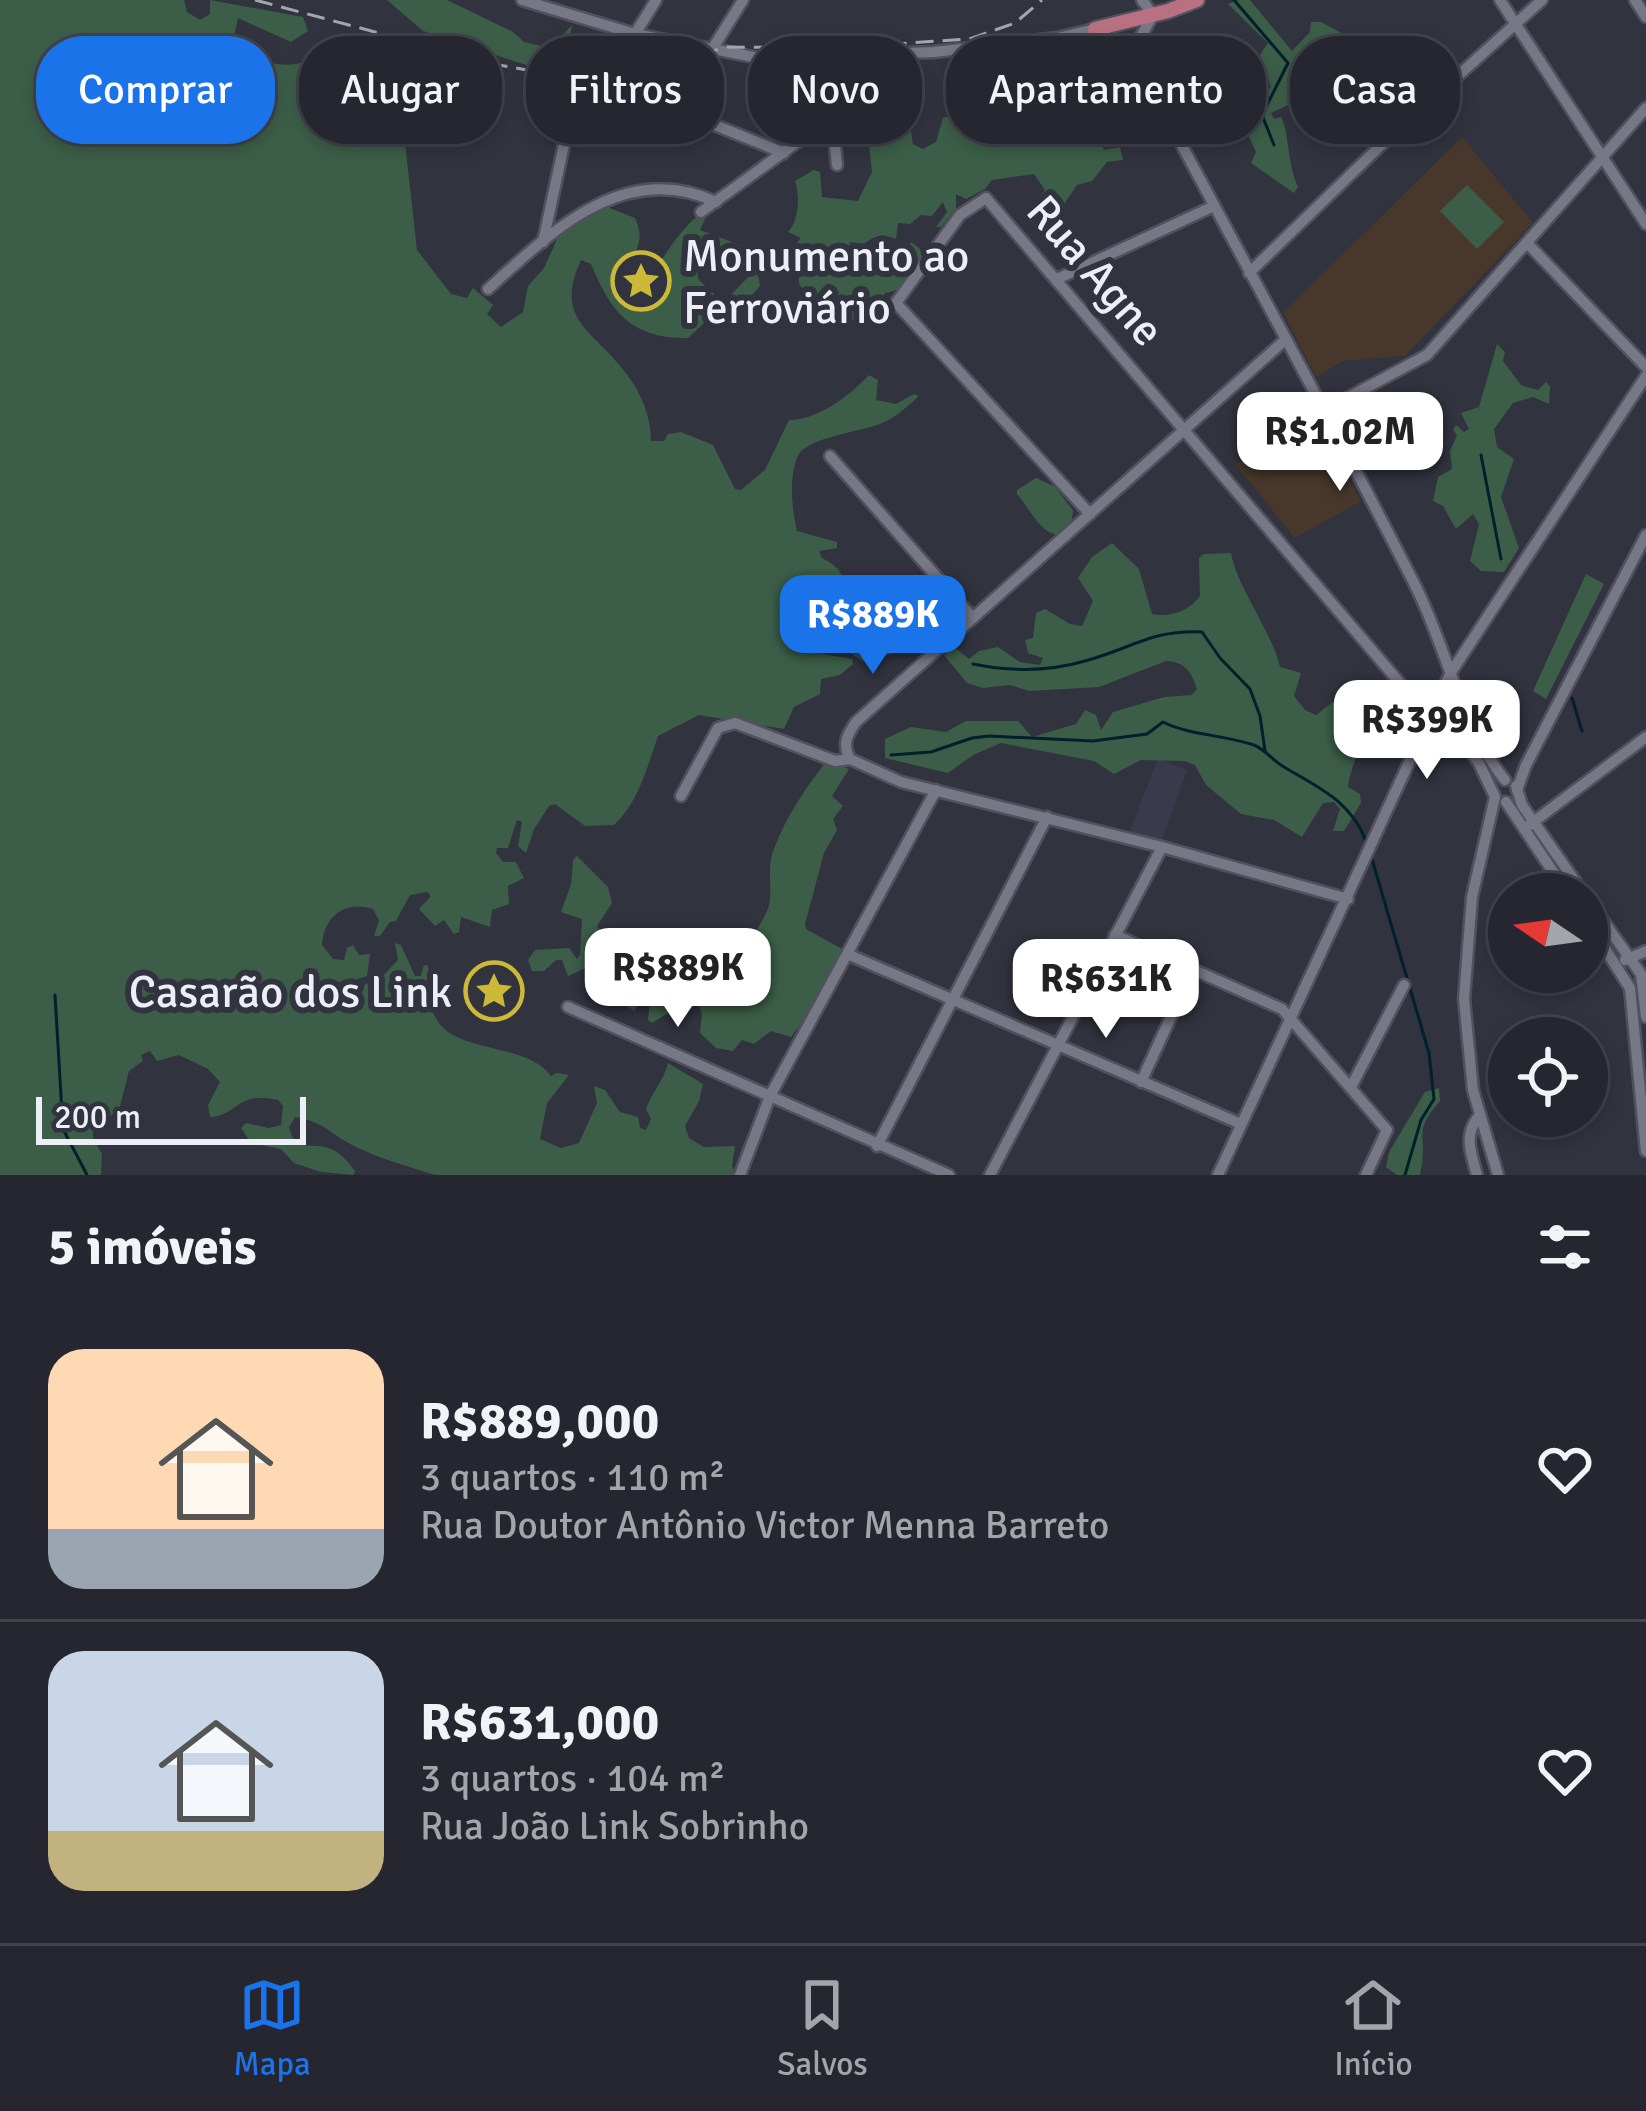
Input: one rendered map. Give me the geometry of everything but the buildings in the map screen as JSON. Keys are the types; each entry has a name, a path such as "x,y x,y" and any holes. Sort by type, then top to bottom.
{"main road":[{"path":"1095,28 1197,0"}],"street":[{"path":"522,0 644,36"},
{"path":"635,34 656,0"},
{"path":"720,36 743,0"},
{"path":"1141,36 1153,15 1142,0"},
{"path":"1500,0 1646,224"},
{"path":"1250,273 1378,147 1542,0"},
{"path":"1635,0 1646,17"},
{"path":"922,53 1057,38 1095,28 1107,36"},
{"path":"543,242 576,89 655,101 784,153"},
{"path":"1323,411 1427,355 1646,108"},
{"path":"701,212 796,144"},
{"path":"834,144 836,165"},
{"path":"1181,144 1416,586 1488,758 1556,873"},
{"path":"488,289 594,203 619,195 682,190 716,202"},
{"name":"Rua Agne","path":"1090,514 896,303 960,215 986,198 1405,689 1445,719 1506,792"},
{"path":"1057,279 1214,206"},
{"path":"1218,1175 1450,674 1646,371 1527,243"},
{"path":"1285,340 856,722 845,748 850,758 888,778 1348,899"},
{"path":"830,456 974,618"},
{"path":"1498,1175 1479,1116 1466,1046 1464,960 1472,897 1491,822 1526,765 1646,535"},
{"path":"1631,563 1646,567"},
{"path":"681,796 718,728 735,723 835,761 850,758"},
{"path":"1529,826 1644,742"},
{"path":"740,1175 770,1096 936,790"},
{"path":"877,1146 1047,818"},
{"path":"1529,826 1567,873"},
{"path":"990,1175 1162,847"},
{"path":"1608,927 1640,974 1646,1017"},
{"path":"1115,935 1282,1009 1387,1130 1366,1175"},
{"path":"1616,964 1646,951"},
{"path":"1608,952 1630,988 1641,1053 1646,1151"},
{"path":"847,954 1241,1124"},
{"path":"1142,1082 1193,969"},
{"path":"1351,1088 1404,985"},
{"path":"568,1007 949,1175"},
{"path":"1478,1175 1468,1143 1479,1116"}],"shaded area":[{"path":"1460,139 1533,223 1405,356 1343,361 1316,377 1283,313"},
{"path":"1317,421 1361,501 1295,538 1235,464"},
{"path":"1158,759 1187,770 1162,840 1130,831"}],"green space":[{"path":"0,0 184,0 187,12 200,20 210,14 210,0 303,17 308,31 291,42 238,18 234,36 36,36 36,144 275,144 275,63 299,63 299,144 405,144 417,250 451,294 467,298 473,288 493,305 487,314 501,327 523,312 528,286 544,268 558,237 592,206 635,218 640,234 637,248 618,273 621,296 633,298 685,228 706,210 700,230 748,248 754,258 748,267 736,266 705,239 696,253 698,279 717,297 729,297 751,274 758,275 760,286 744,304 717,311 688,338 652,334 615,309 591,264 581,260 572,297 580,323 636,388 647,413 651,441 664,441 668,434 681,432 713,445 735,489 741,490 765,470 789,420 832,405 869,375 878,380 876,400 896,404 919,396 885,422 805,448 793,471 792,492 797,531 837,542 837,548 819,551 842,576 840,619 852,630 866,618 867,603 873,598 903,622 917,641 915,647 864,662 833,642 820,621 815,636 823,654 852,659 853,664 840,675 821,679 820,694 794,707 784,729 699,715 658,736 636,795 614,825 585,826 555,804 534,829 526,853 518,846 522,822 517,820 508,848 497,848 496,853 503,862 516,862 524,878 508,886 509,904 492,910 490,927 461,917 459,932 454,934 444,920 435,926 419,909 431,896 427,892 410,895 396,921 380,936 374,936 379,920 373,909 363,907 338,913 324,935 322,945 333,959 344,960 347,948 353,945 359,955 370,954 367,976 357,979 354,989 381,978 398,960 395,943 401,945 415,976 421,976 424,965 428,966 434,1014 442,1027 471,1042 524,1057 551,1076 569,1075 547,1103 540,1139 561,1148 579,1143 597,1103 594,1086 605,1090 620,1112 638,1117 640,1128 646,1130 651,1119 646,1109 668,1063 703,1084 685,1126 689,1138 704,1147 735,1146 732,1166 737,1175 435,1175 374,1155 321,1125 295,1117 289,1127 295,1141 335,1151 355,1171 354,1175 321,1172 294,1163 281,1149 251,1143 241,1128 246,1123 269,1128 281,1125 283,1106 278,1100 246,1100 210,1117 208,1105 220,1082 208,1069 179,1055 157,1061 150,1051 129,1071 119,1110 93,1128 102,1154 101,1175 0,1175"},
{"path":"387,0 447,0 526,42 526,65 502,57 502,36 438,36 423,31"},
{"path":"1250,0 1290,49 1290,102 1271,113 1284,123 1298,187 1294,193 1251,163 1256,152 1252,144 1266,144 1266,90 1271,88 1266,75 1268,43 1266,36 1228,4"},
{"path":"1311,22 1321,22 1347,36 1306,36"},
{"path":"943,118 946,144 1102,144 1104,150 1120,147 1123,160 1107,162 1092,181 1077,185 1059,212 1041,195 1045,190 1034,174 992,180 966,199 956,194 956,209 941,227 936,227 947,212 943,202 932,216 898,223 896,239 879,236 864,244 849,242 873,273 904,263 911,242 923,251 911,279 885,293 878,313 845,323 823,319 819,309 830,304 830,294 810,298 799,284 799,274 786,263 789,251 801,238 788,232 798,208 795,181 814,170 820,172 822,197 858,201 872,172 869,144 913,144 923,149 936,142"},
{"path":"1467,185 1504,222 1477,249 1440,211"},
{"path":"1497,344 1521,385 1538,390 1546,382 1550,386 1549,404 1533,397 1513,403 1494,429 1497,447 1514,459 1501,497 1519,548 1504,572 1481,571 1470,561 1479,524 1473,514 1456,529 1443,506 1433,501 1438,477 1452,469 1450,451 1457,435 1453,430 1456,425 1464,432 1469,429 1461,413 1479,407"},
{"path":"1036,478 1054,486 1073,510 1072,520 1059,535 1041,525 1017,494"},
{"path":"1112,543 1139,569 1152,614 1159,615 1185,609 1200,596 1199,558 1231,553 1280,667 1301,673 1294,696 1305,710 1316,715 1342,695 1357,695 1367,715 1366,727 1348,787 1360,794 1361,803 1344,831 1333,831 1340,809 1334,802 1323,803 1302,837 1274,820 1241,814 1206,785 1195,765 1184,761 1141,760 1114,774 1094,761 1001,743 948,773 885,758 885,739 911,727 946,732 966,721 1018,721 1032,737 1076,724 1085,710 1096,715 1101,730 1113,712 1164,697 1192,695 1197,689 1190,672 1173,662 1099,687 1029,691 967,683 944,655 954,647 969,659 998,647 1020,662 1040,665 1043,658 1028,653 1025,640 1033,638 1036,613 1045,609 1082,626 1093,601 1078,578 1092,557"},
{"path":"1586,574 1604,584 1546,699 1533,691"},
{"path":"827,760 849,769 832,796 843,806 833,819 837,830 824,853 805,924 806,929 844,950 829,986 791,1037 771,1031 754,1044 742,1040 733,1051 716,1048 700,1033 698,1003 681,1017 670,1012 652,1023 648,1020 650,1001 644,997 634,1011 614,997 613,985 598,998 600,980 588,967 568,976 562,960 556,960 544,971 532,971 528,960 535,950 569,948 577,959 580,954 582,919 561,912 577,856 608,887 612,903 597,926 616,954 656,958 668,966 672,977 687,985 697,979 707,985 743,949 766,914 774,849"},
{"path":"1439,1088 1440,1101 1423,1129 1420,1175 1397,1175 1386,1167 1389,1152 1425,1092"}],"waterway":[{"path":"1234,0 1288,63 1262,115 1274,145"},
{"path":"1481,455 1501,559"},
{"path":"973,664 1043,669 1155,637 1202,632 1250,689 1265,751"},
{"path":"1572,698 1582,731"},
{"path":"891,755 931,752 989,736 1093,741 1147,734 1163,722 1258,747 1343,806 1366,841"},
{"path":"1371,856 1429,1053 1434,1099 1421,1120 1405,1175"},
{"path":"55,995 63,1129 87,1175"}],"railway":[{"path":"255,0 499,65 578,79 632,76 726,47 834,48 969,39 1015,23 1042,0"}],"place":[{"name":"Monumento ao Ferroviário","path":"641,281"},
{"name":"Casarão dos Link","path":"494,991"}]}
